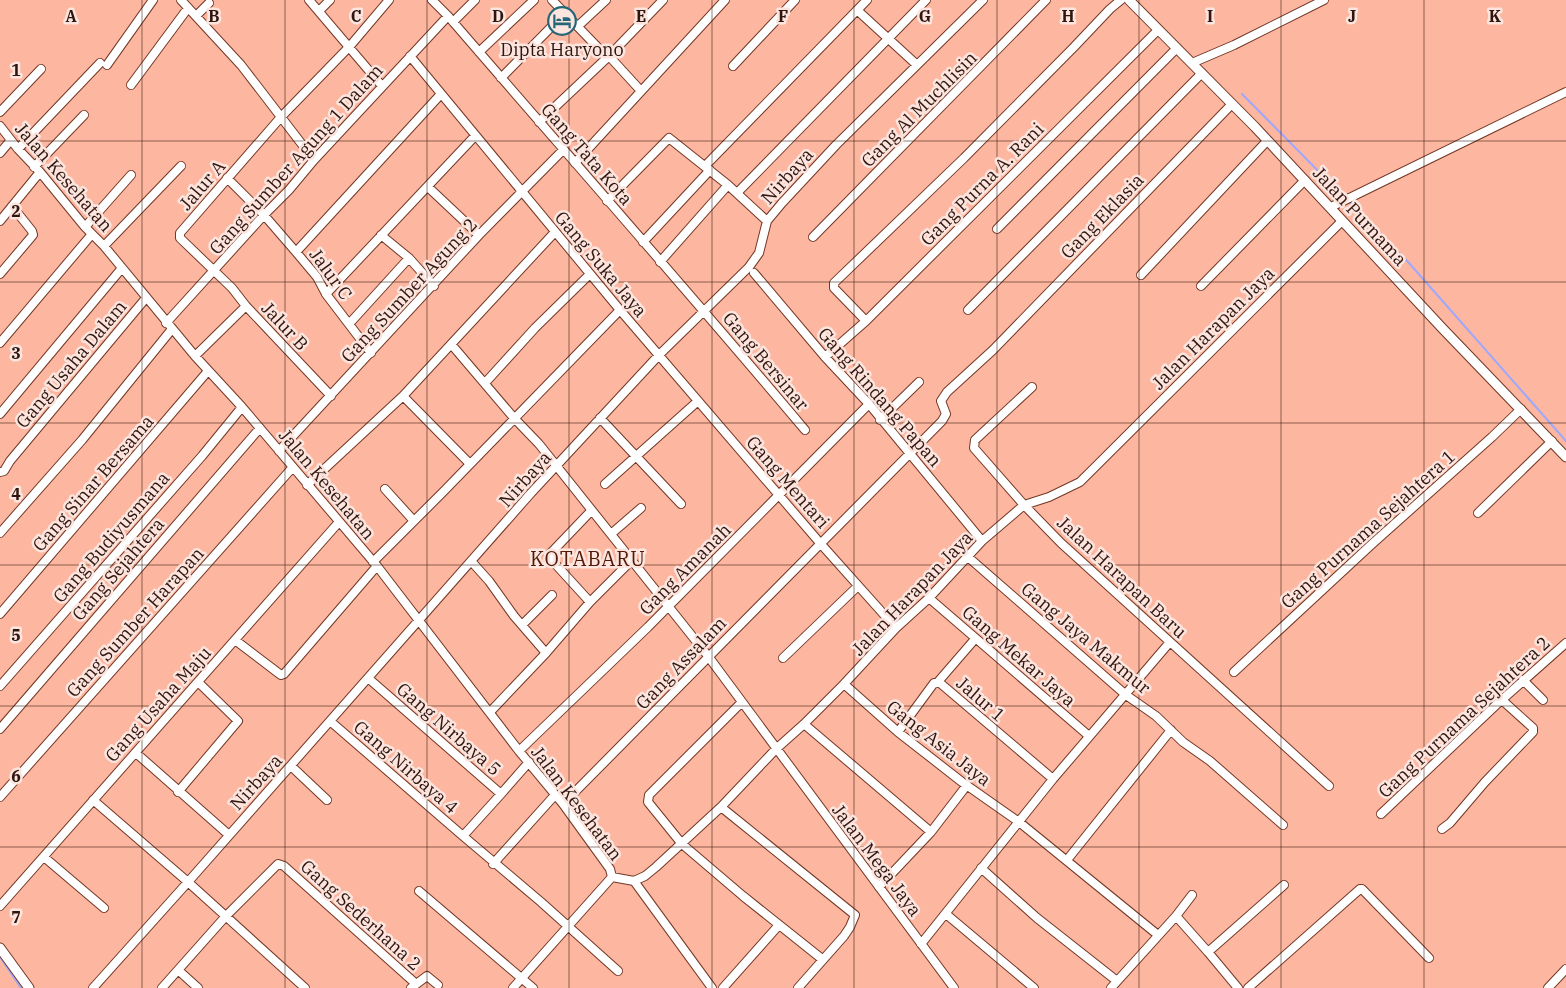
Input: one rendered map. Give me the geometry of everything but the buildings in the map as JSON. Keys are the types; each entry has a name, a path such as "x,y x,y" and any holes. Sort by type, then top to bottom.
{"street":[{"path":"18,150 104,64 153,0"},
{"path":"181,0 241,66 314,160"},
{"path":"308,0 350,46 382,86"},
{"path":"318,11 330,0"},
{"name":"Jalur A","path":"214,271 179,235 281,117 350,46 389,0"},
{"name":"Gang Tata Kota","path":"432,0 451,19 660,262 705,310"},
{"name":"Gang Sumber Agung 1 Dalam","path":"0,533 82,440 169,326 264,214 289,190 314,160 410,56 475,0"},
{"path":"479,52 534,0"},
{"path":"552,0 641,91"},
{"path":"578,26 606,0"},
{"path":"539,122 663,0"},
{"path":"574,164 725,0"},
{"path":"733,66 795,0"},
{"path":"643,242 708,168 867,0"},
{"path":"737,193 926,0"},
{"name":"Nirbaya","path":"93,988 556,466 658,355 705,310 751,270 759,253 767,221 805,178 983,0"},
{"name":"Gang Al Muchlisin","path":"813,237 1046,0"},
{"path":"866,321 834,288 834,283 977,146 1120,0"},
{"name":"Jalan Purnama","path":"1129,0 1268,140 1566,457"},
{"path":"1192,63 1324,0"},
{"path":"196,16 209,2"},
{"path":"131,85 188,8"},
{"path":"857,10 917,65"},
{"path":"501,78 565,13"},
{"name":"Gang Purna A. Rani","path":"825,357 866,321 1158,30"},
{"path":"997,229 1177,48"},
{"name":"Gang Suka Jaya","path":"410,56 658,355"},
{"path":"0,112 41,68"},
{"path":"968,310 1202,73"},
{"path":"1331,207 1451,150 1566,92"},
{"path":"296,252 441,94"},
{"name":"Gang Eklasia","path":"909,454 945,416 946,414 941,405 942,398 994,350 1232,104"},
{"path":"0,221 37,170 84,115"},
{"name":"Jalan Kesehatan","path":"0,126 18,150 104,246 169,326 242,407 375,564 519,751 563,804 610,869 612,877"},
{"path":"326,294 475,136"},
{"path":"607,201 670,138 728,185 767,221"},
{"path":"0,153 11,140"},
{"path":"1141,275 1268,140"},
{"name":"Gang Sumber Agung 2","path":"279,451 372,353 479,235 563,150"},
{"path":"104,246 181,166"},
{"path":"85,227 131,175"},
{"name":"Jalur C","path":"227,178 264,214 317,277 326,294 372,353"},
{"path":"1201,286 1305,180"},
{"path":"660,262 728,185"},
{"path":"428,187 479,235"},
{"path":"0,274 33,235 32,231 12,206"},
{"name":"Jalan Harapan Jaya","path":"634,881 645,876 721,807 776,749 844,684 896,628 930,598 982,541 1024,505 1049,497 1080,482 1342,220"},
{"path":"307,485 403,396 555,232"},
{"path":"0,343 92,234"},
{"path":"381,235 409,258 434,286"},
{"path":"349,324 409,258"},
{"path":"0,414 122,268"},
{"name":"Gang Rindang Papan","path":"751,270 825,357 869,404 880,420 982,541"},
{"path":"214,271 232,288 246,306"},
{"path":"485,383 535,328 590,274"},
{"name":"Gang Usaha Dalam","path":"0,472 4,471 16,453 146,298"},
{"name":"Jalur B","path":"195,356 246,306 331,396"},
{"path":"236,640 281,675 284,674 375,564 414,521 620,310"},
{"name":"Gang Bersinar","path":"705,310 805,430"},
{"name":"Jalan Mega Jaya","path":"451,344 514,418 539,444 667,608 708,656 954,988"},
{"name":"Gang Mentari","path":"658,355 896,628"},
{"name":"Gang Sinar Bersama","path":"0,614 208,371"},
{"path":"880,420 919,382"},
{"name":"Jalan Harapan Baru","path":"1032,387 975,440 974,448 1061,544 1329,786"},
{"path":"403,396 470,464"},
{"path":"605,484 698,401"},
{"name":"Gang Amanah","path":"519,751 780,496 869,404"},
{"name":"Gang Budiyusmana","path":"0,686 202,456 242,407"},
{"name":"Gang Purnama Sejahtera 1","path":"1234,672 1521,409"},
{"path":"600,418 681,504"},
{"name":"Gang Sejahtera","path":"0,729 260,428"},
{"path":"1478,514 1552,441"},
{"name":"Gang Assalam","path":"563,804 909,454"},
{"name":"Gang Sumber Harapan","path":"0,797 293,467"},
{"path":"384,489 414,521"},
{"path":"611,534 641,508"},
{"path":"590,602 548,556 591,511"},
{"name":"Gang Usaha Maju","path":"0,906 339,522"},
{"name":"Gang Jaya Makmur","path":"968,558 1183,742 1210,761 1283,826"},
{"path":"471,561 546,653"},
{"path":"490,712 546,653 590,602 631,561"},
{"path":"783,658 858,586"},
{"path":"522,625 552,595"},
{"name":"Gang Mekar Jaya","path":"930,598 1089,736"},
{"path":"936,683 975,639"},
{"path":"921,944 1053,779 1170,642"},
{"name":"Gang Purnama Sejahtera 2","path":"1382,814 1523,680 1565,645"},
{"name":"Gang Nirbaya 5","path":"368,678 501,794 529,762"},
{"path":"1523,680 1543,700"},
{"path":"178,792 238,721 198,682"},
{"name":"Jalur 1","path":"898,732 925,694 936,683 942,685 1053,779"},
{"name":"Gang Asia Jaya","path":"844,684 898,732 1019,822 1158,935"},
{"path":"1442,829 1450,823 1485,782 1533,732 1533,728 1502,700"},
{"path":"742,702 650,795 648,802 682,844 742,896 822,959"},
{"name":"Gang Nirbaya 4","path":"330,721 494,864 541,902 618,971"},
{"path":"804,724 931,832"},
{"path":"1066,860 1171,730"},
{"path":"136,752 178,792 228,835"},
{"path":"291,766 327,800"},
{"path":"879,887 931,832 967,785"},
{"path":"463,836 501,794"},
{"path":"494,864 555,795"},
{"path":"93,800 306,988"},
{"path":"721,807 855,916 850,927 798,988"},
{"path":"44,857 104,908"},
{"name":"Gang Sederhana 2","path":"162,988 226,916 274,867 281,864 413,986"},
{"path":"981,868 1037,918 1117,981"},
{"path":"513,988 612,877 634,881 712,988"},
{"path":"1208,952 1284,885"},
{"path":"1248,988 1360,889 1429,958"},
{"path":"419,891 533,988"},
{"path":"1110,988 1176,916 1192,895"},
{"path":"946,914 1034,988"},
{"path":"1176,916 1238,988"},
{"path":"723,988 779,925"},
{"path":"0,948 29,988"},
{"path":"178,970 198,988"},
{"path":"1548,988 1566,970"},
{"path":"413,986 427,976 438,985"}],"waterway":[{"path":"1242,94 1344,197"},
{"path":"1349,202 1409,263 1566,441"},
{"path":"0,957 21,988"}],"place":[{"name":"Dipta Haryono","path":"562,21"}],"district":[{"name":"KOTABARU","path":"588,558"}]}
